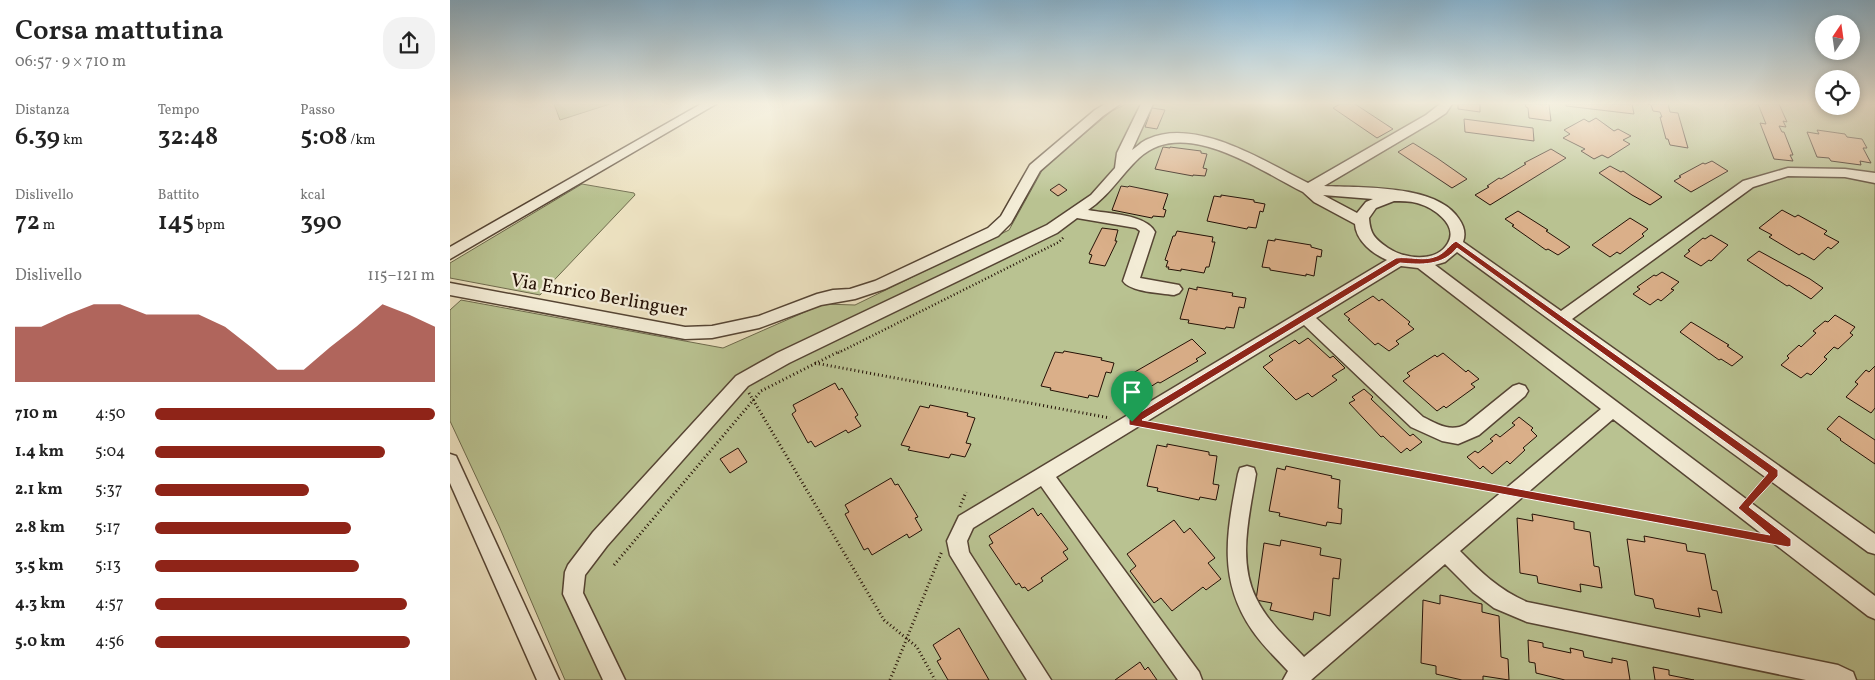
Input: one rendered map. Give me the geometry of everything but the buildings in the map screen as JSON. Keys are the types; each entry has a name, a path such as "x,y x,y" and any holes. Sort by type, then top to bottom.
{"street":[{"path":"450,254 655,136"},
{"name":"Via Enrico Berlinguer","path":"450,289 685,333 712,332 760,322 817,300 833,296 850,295 880,286 993,232 1006,219 1035,168 1073,136"},
{"path":"1120,171 1124,153 1132,136"},
{"path":"1308,189 1400,136"},
{"path":"614,680 573,594 575,572 600,539 742,381 783,358 1052,229 1096,198 1134,155 1152,142 1172,138 1197,139 1224,147 1308,189 1319,200 1361,221"},
{"path":"1561,319 1748,184 1788,172 1844,173 1875,178"},
{"path":"1308,189 1405,196 1434,204 1446,212 1454,222 1458,233 1456,244 1449,253 1437,260 1421,262 1399,260 1384,254 1365,237 1361,221 1364,212 1370,205 1380,199 1405,196"},
{"path":"1075,213 1140,224 1146,228 1148,232 1131,281 1174,289"},
{"path":"1368,279 1375,264 1371,244"},
{"path":"1456,244 1875,545"},
{"path":"1040,680 960,555 957,541 966,522 1399,260"},
{"path":"1421,262 1875,609"},
{"path":"1305,317 1417,422 1439,433 1459,436 1474,428 1519,392"},
{"path":"1247,474 1237,532 1238,580 1247,604 1298,676 1613,409"},
{"path":"450,462 548,680"},
{"path":"1044,475 1191,680"},
{"path":"1446,551 1480,585 1501,601 1526,612 1810,670 1838,676 1845,680"}],"path":[{"path":"614,565 761,391 1059,242 1066,236"},
{"path":"814,363 1758,537"},
{"path":"742,381 884,620 917,647 934,680"},
{"path":"1742,508 1774,473"},
{"path":"958,510 966,492"},
{"path":"890,680 944,547"}],"green space":[{"path":"1082,136 1875,136 1875,680 565,680 499,526 450,421 450,310 461,300 723,348 823,304 855,305 1009,230 1044,167"},
{"path":"582,184 634,193 635,195 540,295 450,278 450,263"}],"route":[{"path":"1456,244 1774,473 1742,508 1788,543 1583,505 1132,422 1399,260 1421,262 1437,260 1449,253 1456,244"}]}
